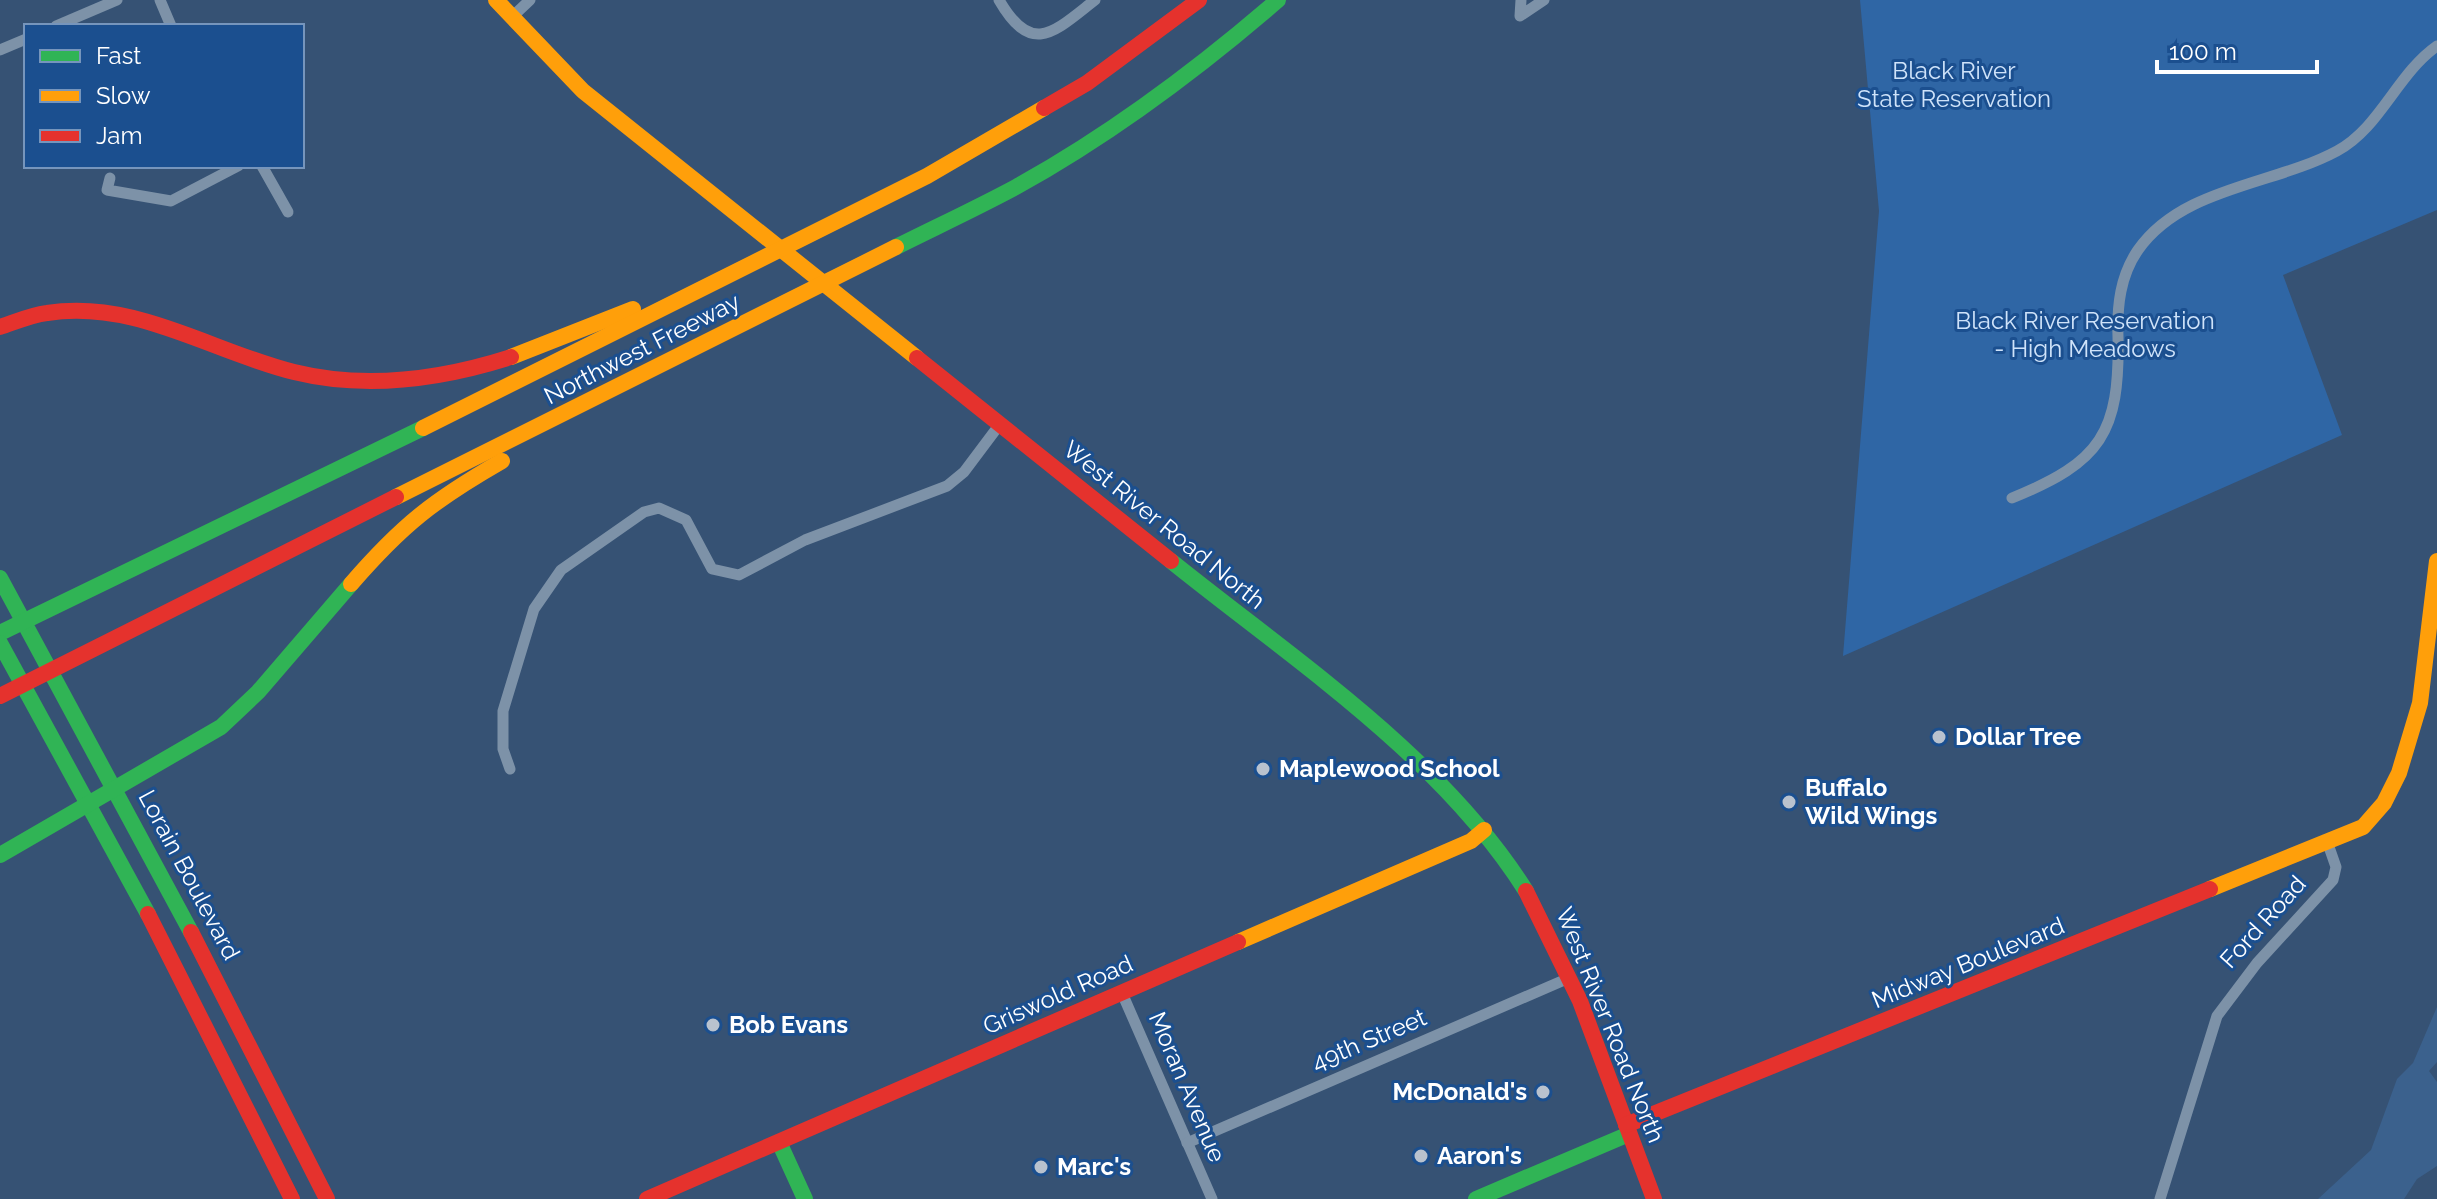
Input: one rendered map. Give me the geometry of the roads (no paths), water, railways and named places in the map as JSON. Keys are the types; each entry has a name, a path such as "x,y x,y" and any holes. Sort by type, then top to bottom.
{"main road":[{"name":"West River Road North","path":"496,0 583,91 1399,744 1456,797 1484,830 1527,891 1569,978 1654,1199"},
{"path":"0,327 42,312 100,308 149,319 211,345 301,374 337,380 418,380 470,370 547,344 750,261 888,196 1050,107 1137,48 1199,0"},
{"name":"Northwest Freeway","path":"0,696 981,206 1089,144 1196,69 1278,0"},
{"name":"Northwest Freeway","path":"0,633 238,520 750,261"},
{"path":"0,855 90,806 233,718 360,569 395,533 442,495 522,449 681,367 732,332"},
{"path":"2328,844 2355,832 2373,818 2402,769 2420,696 2437,561"},
{"name":"Lorain Boulevard","path":"0,578 117,788 256,1054 327,1199"},
{"path":"0,643 180,973 292,1199"},
{"name":"Griswold Road","path":"647,1199 1471,841 1484,830"},
{"name":"Midway Boulevard","path":"1482,1198 1628,1130 2328,844"},
{"path":"779,1142 805,1199"}],"street":[{"path":"61,24 117,0"},
{"path":"160,0 170,24"},
{"path":"512,17 530,0"},
{"path":"999,0 1021,30 1036,36 1053,31 1095,0"},
{"path":"1521,0 1520,16 1544,0"},
{"path":"0,50 24,40"},
{"path":"2012,498 2074,468 2105,433 2119,388 2118,319 2122,286 2130,263 2154,231 2181,211 2325,157 2348,144 2380,110 2411,67 2437,46"},
{"path":"2411,67 2437,58"},
{"path":"110,178 107,190 171,201 234,168"},
{"path":"263,168 288,212"},
{"path":"510,769 503,749 503,711 534,609 550,581 584,552 644,512 659,508 686,520 712,569 739,575 805,540 947,486 964,472 1000,424"},
{"name":"Ford Road","path":"2160,1199 2216,1020 2257,963 2333,880 2336,867 2328,844"},
{"name":"49th Street","path":"1187,1143 1569,978"},
{"name":"Moran Avenue","path":"1122,993 1212,1199"}],"place":[{"name":"Dollar Tree","path":"1939,737"},
{"name":"Maplewood School","path":"1263,769"},
{"name":"Buffalo Wild Wings","path":"1789,802"},
{"name":"Bob Evans","path":"713,1025"},
{"name":"McDonald's","path":"1543,1092"},
{"name":"Aaron's","path":"1421,1156"},
{"name":"Marc's","path":"1041,1167"}],"park label":[{"name":"Black River State Reservation","path":"1954,85"},
{"name":"Black River Reservation - High Meadows","path":"2085,335"}]}
